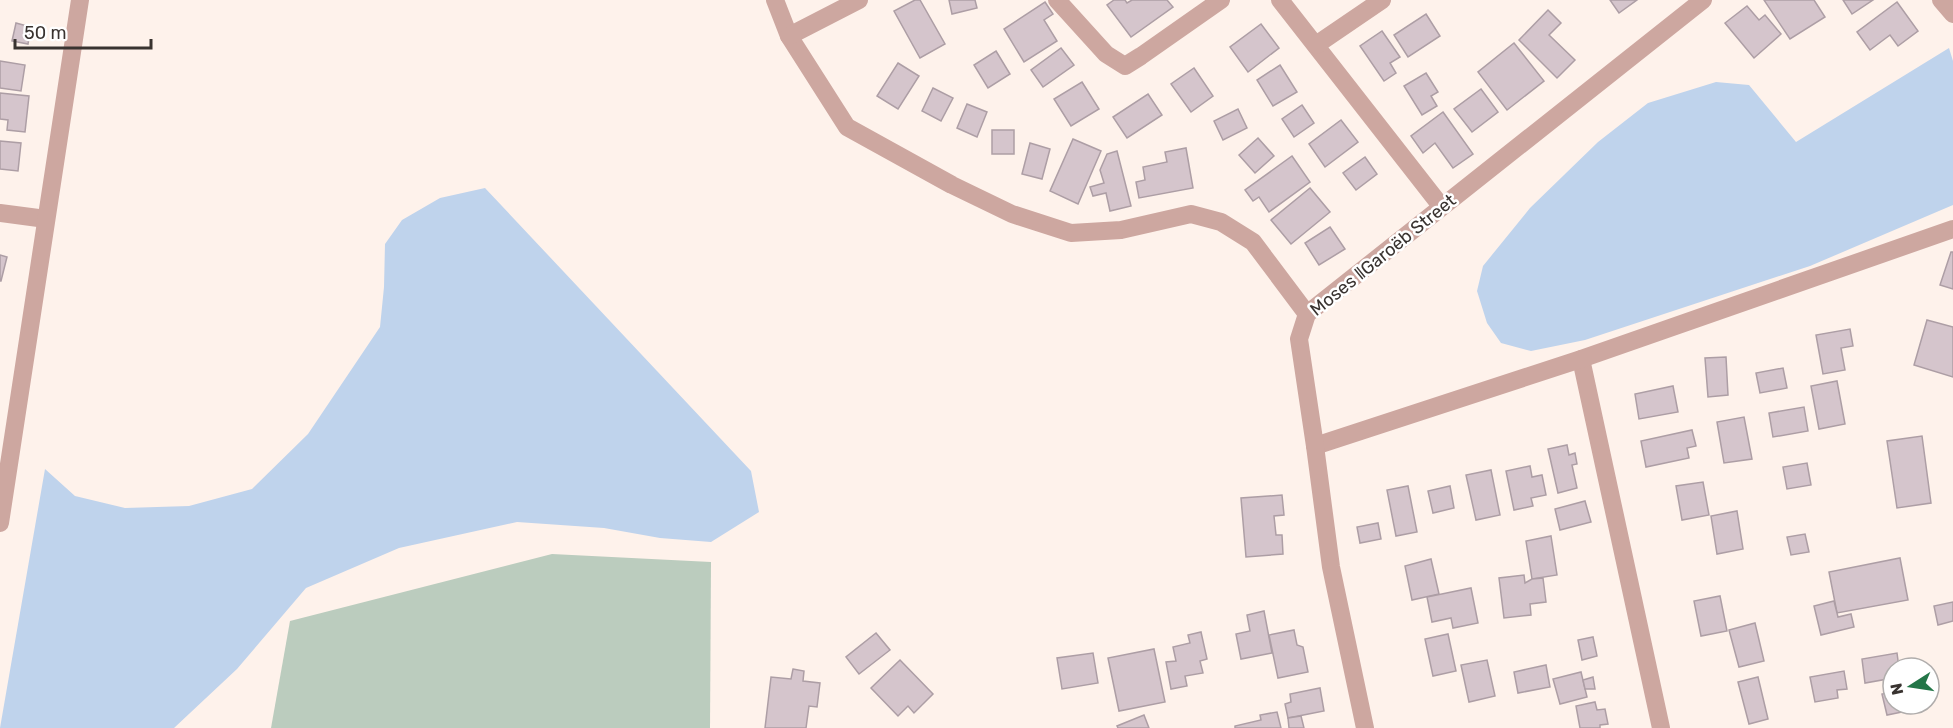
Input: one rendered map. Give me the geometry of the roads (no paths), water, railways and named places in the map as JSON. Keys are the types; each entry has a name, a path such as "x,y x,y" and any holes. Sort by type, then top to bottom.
{"street":[{"path":"0,524 8,427 46,219 80,0"},
{"path":"774,0 789,36 847,127 952,185 1012,214 1071,234 1121,230 1191,214 1221,222 1253,242 1307,314"},
{"path":"789,36 859,0"},
{"path":"1057,0 1106,54 1125,66 1221,0"},
{"path":"1280,0 1441,206"},
{"path":"1316,45 1382,0"},
{"name":"Moses ǁGaroëb Street","path":"1365,728 1331,567 1299,339 1307,314 1702,0"},
{"path":"1941,0 1953,14"},
{"path":"0,213 46,219"},
{"path":"1315,446 1581,359 1953,229"},
{"path":"1581,359 1661,728"}],"water":[{"path":"1949,48 1953,61 1953,205 1810,266 1585,340 1531,351 1501,343 1487,323 1477,291 1483,266 1530,208 1598,142 1648,103 1716,82 1749,85 1796,142"},
{"path":"485,188 751,471 759,512 711,542 660,538 604,528 517,522 399,548 306,588 237,669 174,728 0,728 45,469 75,496 125,508 189,506 252,489 308,434 380,327 385,244 402,220 440,198"}]}
